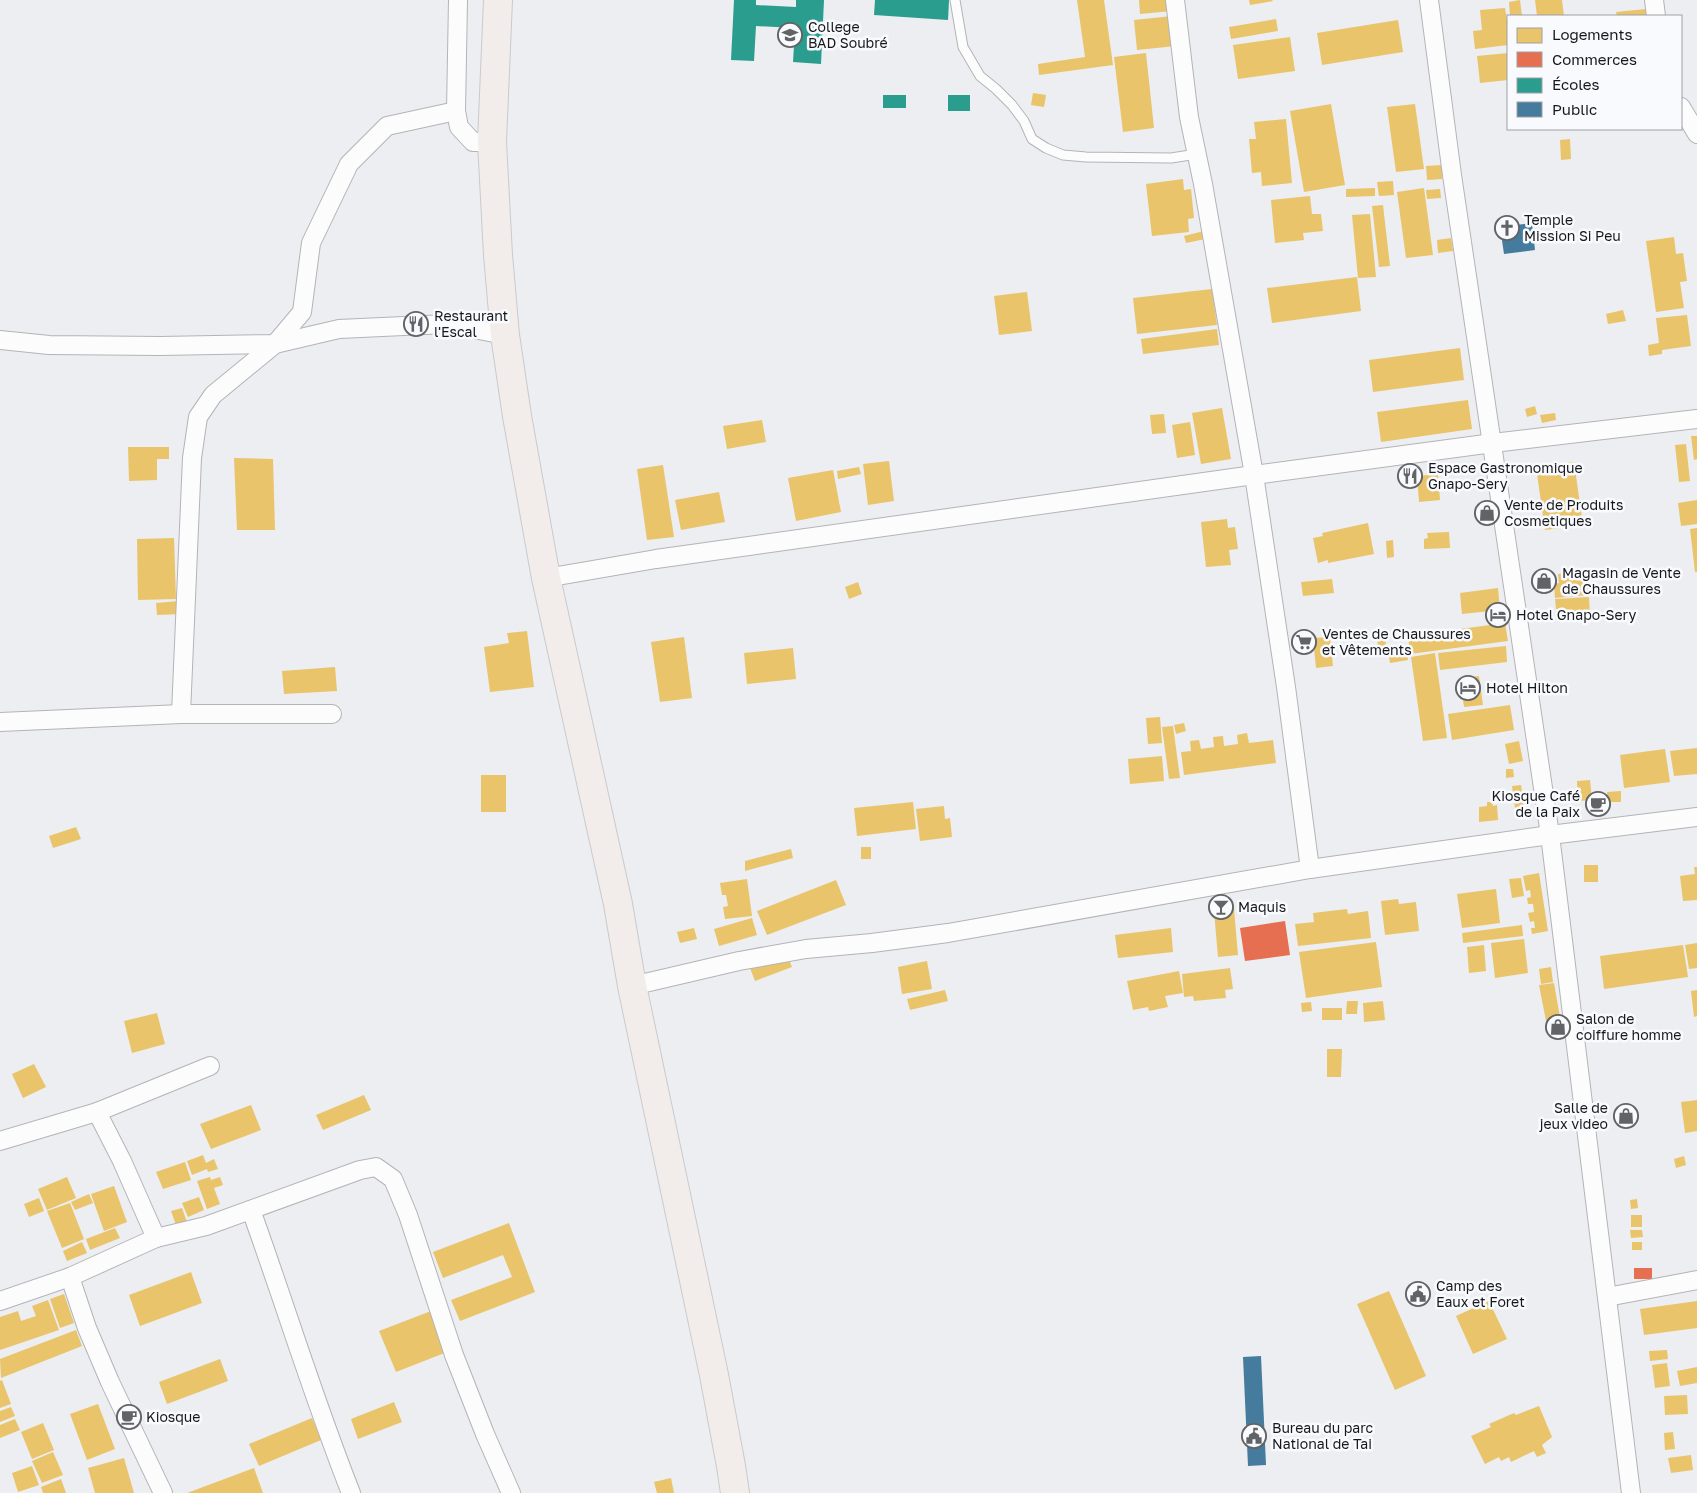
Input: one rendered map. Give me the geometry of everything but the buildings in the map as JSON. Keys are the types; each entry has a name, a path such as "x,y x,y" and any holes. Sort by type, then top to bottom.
{"main road":[{"path":"498,0 492,142 498,255 505,335 522,444 546,578 618,904 632,986 714,1375 732,1466 735,1493"}],"street":[{"path":"458,0 456,111 459,127 473,142 492,142"},
{"path":"1175,0 1185,84 1254,475 1286,688 1310,869"},
{"path":"1429,0 1452,175 1550,835 1631,1493"},
{"path":"1654,0 1656,15"},
{"path":"1682,109 1697,134"},
{"path":"181,714 192,458 198,418 213,394 275,344 302,312 311,243 349,164 387,126 456,111"},
{"path":"0,340 49,345 275,344 339,330 447,324 505,335"},
{"path":"546,578 664,558 1254,475 1697,418"},
{"path":"0,722 181,714 332,714"},
{"path":"632,986 739,961 806,949 948,933 1310,869 1550,835 1697,817"},
{"path":"0,1141 97,1112 210,1066"},
{"path":"97,1112 122,1161 156,1238"},
{"path":"0,1301 70,1277 156,1238 206,1226 360,1170 376,1167 393,1179 408,1215 454,1355 485,1434 511,1493"},
{"path":"252,1210 303,1365 351,1493"},
{"path":"70,1277 87,1328 106,1373 163,1493"},
{"path":"1607,1296 1697,1280"}],"lane":[{"path":"955,0 963,47 980,76 1012,105 1024,121 1032,139 1046,148 1063,155 1086,157 1170,158 1197,154"}],"place":[{"name":"College BAD Soubré","path":"790,35"},
{"name":"Temple Mission Si Peu","path":"1507,228"},
{"name":"Restaurant l'Escal","path":"416,324"},
{"name":"Espace Gastronomique Gnapo-Sery","path":"1410,476"},
{"name":"Vente de Produits Cosmetiques","path":"1487,513"},
{"name":"Magasin de Vente de Chaussures","path":"1544,581"},
{"name":"Hotel Gnapo-Sery","path":"1498,615"},
{"name":"Ventes de Chaussures et Vêtements","path":"1304,642"},
{"name":"Hotel Hilton","path":"1468,688"},
{"name":"Kiosque Café de la Paix","path":"1598,804"},
{"name":"Maquis","path":"1221,907"},
{"name":"Salon de coiffure homme","path":"1558,1027"},
{"name":"Salle de jeux video","path":"1626,1116"},
{"name":"Camp des Eaux et Foret","path":"1418,1294"},
{"name":"Kiosque","path":"129,1417"},
{"name":"Bureau du parc National de Tai","path":"1254,1436"}]}
